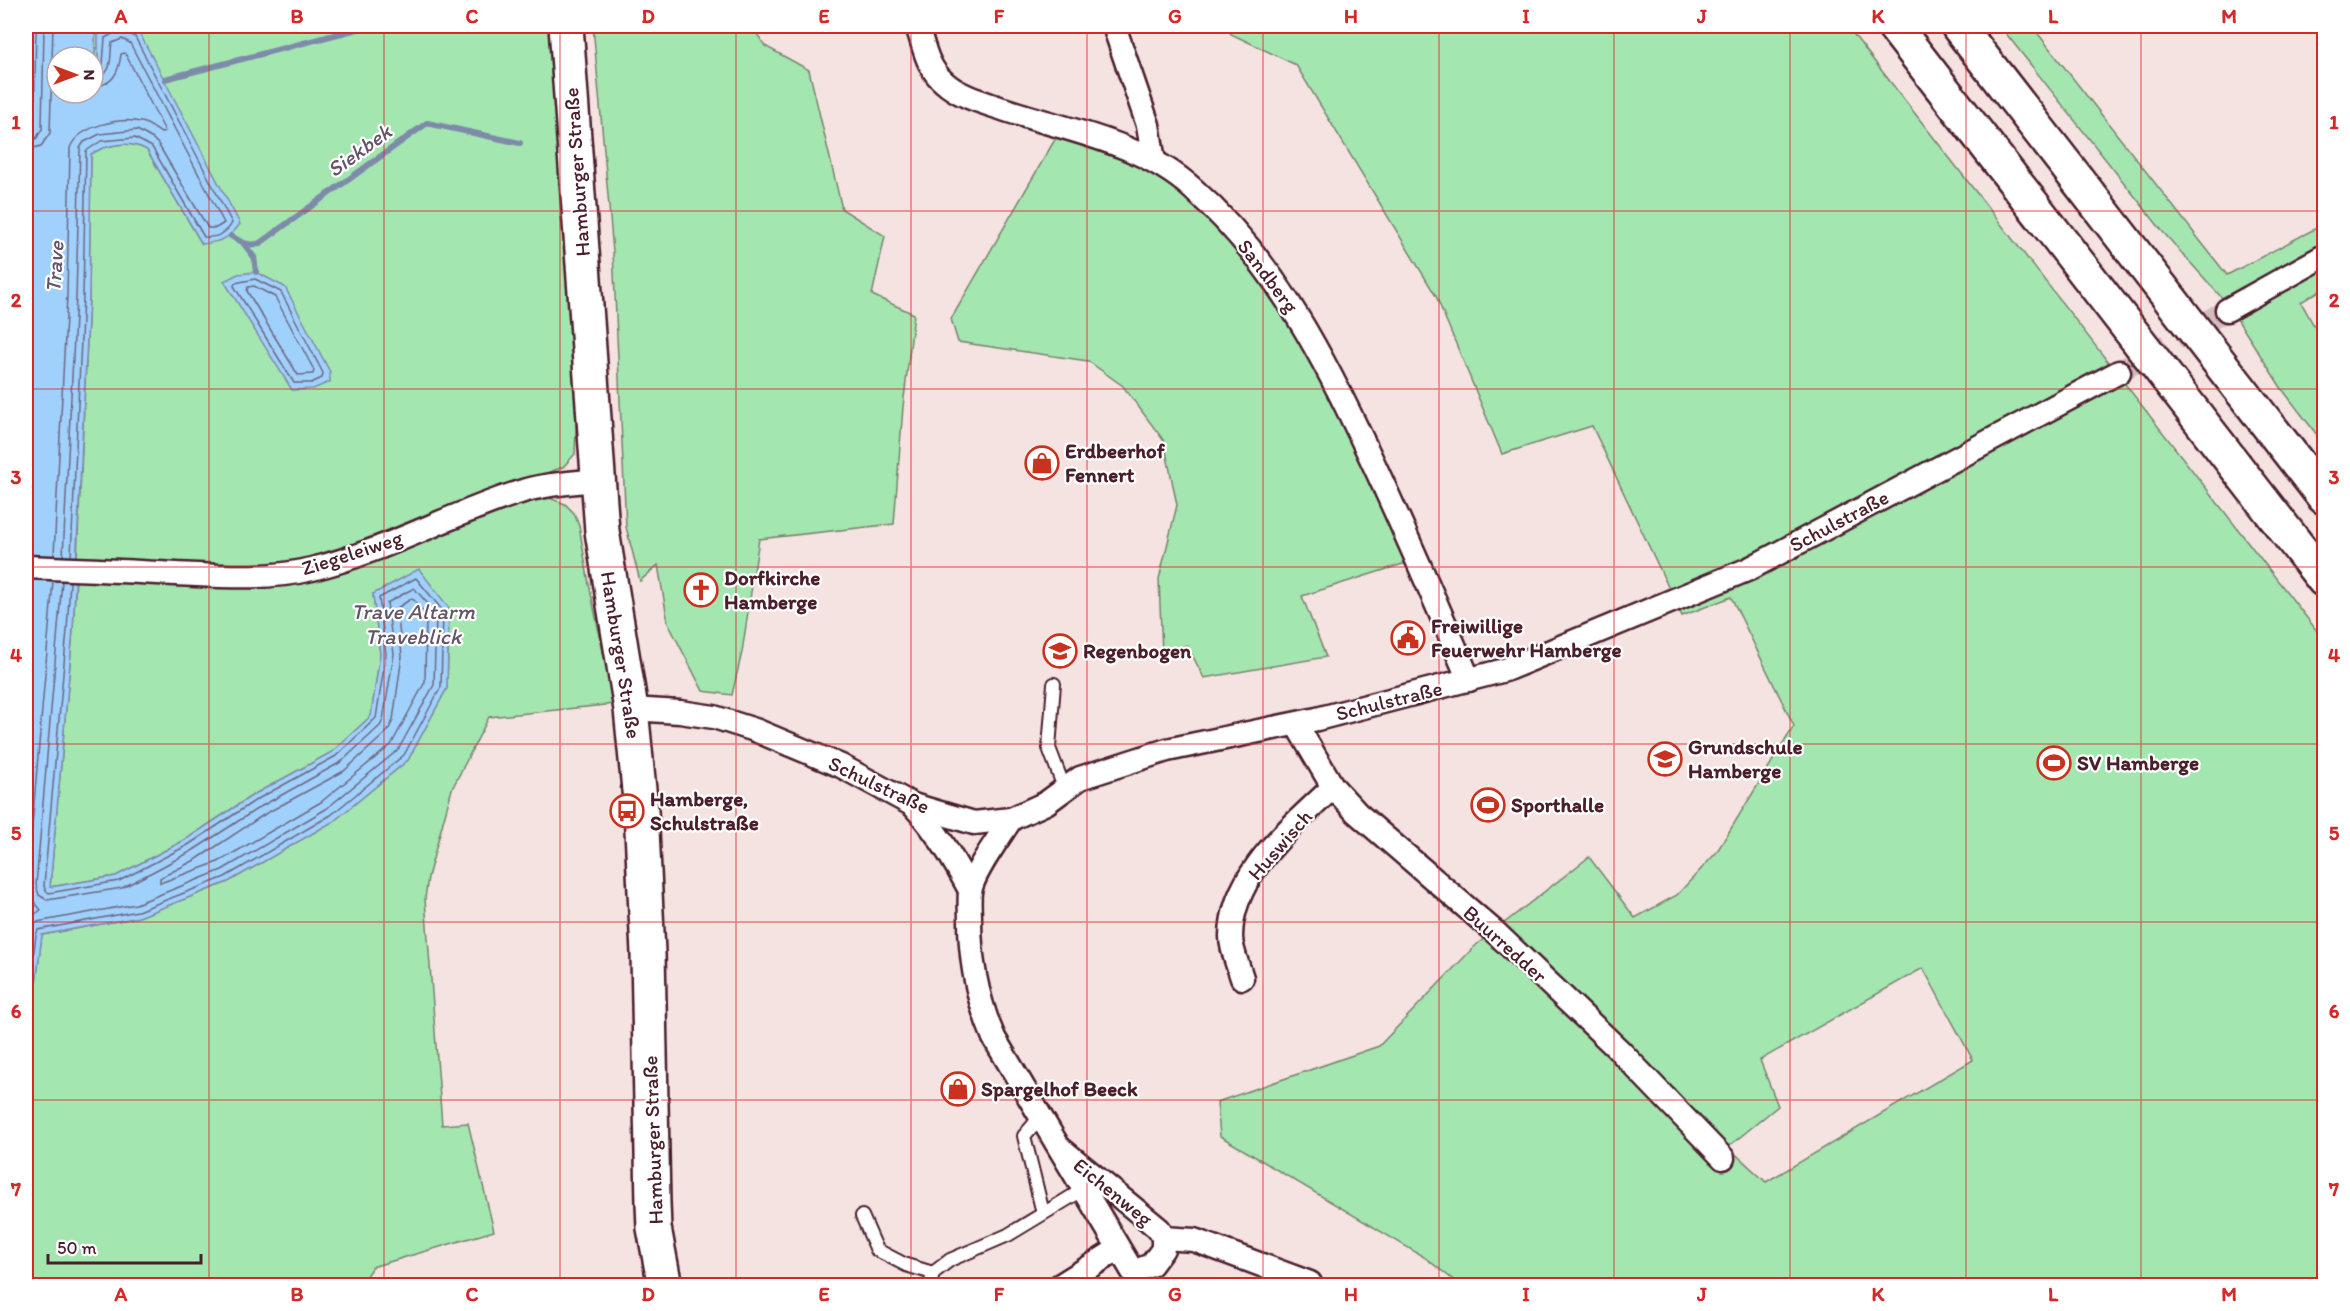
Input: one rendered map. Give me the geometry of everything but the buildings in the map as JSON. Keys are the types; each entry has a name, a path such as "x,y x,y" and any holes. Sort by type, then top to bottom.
{"main road":[{"name":"Hamburger Straße","path":"566,26 602,531 631,709 641,810 647,930 654,1228 665,1286"},
{"path":"1894,26 2325,580"},
{"path":"1958,26 2325,497"}],"street":[{"name":"Sandberg","path":"917,26 930,65 944,82 978,101 1130,148 1154,161 1191,187 1223,217 1278,284 1308,331 1397,510 1469,681"},
{"path":"1114,26 1148,125 1154,161"},
{"path":"2227,310 2325,255"},
{"name":"Schulstraße","path":"631,709 680,711 714,717 754,730 841,766 913,805 974,823 1011,819 1046,803 1080,778 1167,750 1296,724 1505,670 1749,569 2119,372"},
{"name":"Ziegeleiweg","path":"26,567 260,576 302,571 364,552 518,492 549,485 598,480"},
{"name":"Buurredder","path":"1296,724 1333,787 1357,813 1496,933 1619,1050 1723,1158"},
{"name":"Huswisch","path":"1242,978 1231,939 1235,906 1245,885 1275,844 1333,787"},
{"name":"Eichenweg","path":"913,805 945,844 970,890"},
{"name":"Eichenweg","path":"1011,819 985,860 970,890 970,943 974,979 981,1010 994,1038 1136,1279 1163,1249 1163,1238 1159,1229 1060,1148"},
{"name":"Eichenweg","path":"1163,1238 1194,1240 1314,1284"},
{"name":"Eichenweg","path":"1059,1286 1118,1249"}],"lane":[{"path":"1054,684 1049,748 1065,789"},
{"path":"1041,1116 1024,1136 1043,1213"},
{"path":"862,1216 877,1250 932,1279 950,1260 1008,1235 1084,1189"}],"green space":[{"path":"95,26 549,26 578,378 575,454 563,467 427,517 547,497 565,504 574,513 579,526 614,704 489,717 452,789 428,877 425,899 442,1125 468,1123 494,1231 372,1267 360,1285 26,1286 26,1063 42,935 139,917 228,882 334,821 408,760 447,688 449,608 373,594 380,654 371,716 332,752 253,795 185,840 116,876 50,887 76,578 119,561 77,558 89,297 91,154 119,144 133,145 147,150 202,244 107,29 98,35 98,45 95,45"},
{"path":"593,26 752,26 765,46 809,70 842,209 885,236 872,295 914,314 903,407 894,524 759,539 742,652 732,695 703,691 668,623 658,565 640,581 626,527 613,252"},
{"path":"1225,26 1847,26 2324,640 2324,1285 1460,1285 1424,1257 1220,1136 1217,1102 1379,1046 1476,945 1589,857 1635,918 1677,895 1716,853 1794,726 1731,597 1682,616 1592,426 1502,454 1436,296 1296,65 1231,34","holes":["1923,968 1973,1060 1766,1182 1728,1147 1778,1106 1760,1060"]},
{"path":"2000,26 2032,26 2227,275 2324,224 2324,243 2222,298 2163,232"},
{"path":"1057,136 1138,166 1194,200 1249,256 1291,315 1406,563 1302,596 1326,657 1204,678 1187,645 1162,654 1159,579 1177,505 1164,441 1123,386 1088,361 958,342 951,319"},
{"path":"2324,268 2324,288 2301,302 2324,344 2324,444 2282,389 2237,319"}],"water":[{"path":"30,26 95,26 95,45 45,45 45,105 105,105 105,45 98,45 98,35 108,30 123,28 139,32 240,224 224,239 202,244 147,150 133,145 119,144 91,154 89,297 73,630 50,887 116,876 185,840 253,795 332,752 371,716 380,654 373,594 419,569 449,608 447,688 408,760 334,821 228,882 139,917 42,935 26,1063 26,198"},
{"path":"256,272 285,287 330,372 330,382 313,389 292,390 224,281 238,274"}],"waterway":[{"path":"165,79 369,26"},
{"name":"Siekbek","path":"231,236 248,244 260,243 427,123 520,143"},
{"path":"244,244 254,257 256,272"}],"tunnel":[{"path":"2119,372 2227,310"}],"place":[{"name":"Erdbeerhof Fennert","path":"1042,463"},
{"name":"Dorfkirche Hamberge","path":"701,590"},
{"name":"Freiwillige Feuerwehr Hamberge","path":"1408,638"},
{"name":"Regenbogen","path":"1060,651"},
{"name":"Grundschule Hamberge","path":"1665,759"},
{"name":"SV Hamberge","path":"2054,763"},
{"name":"Sporthalle","path":"1488,805"},
{"name":"Hamberge, Schulstraße","path":"627,811"},
{"name":"Spargelhof Beeck","path":"958,1089"}],"water label":[{"name":"Trave","path":"54,267"},
{"name":"Trave Altarm Traveblick","path":"413,624"}]}
